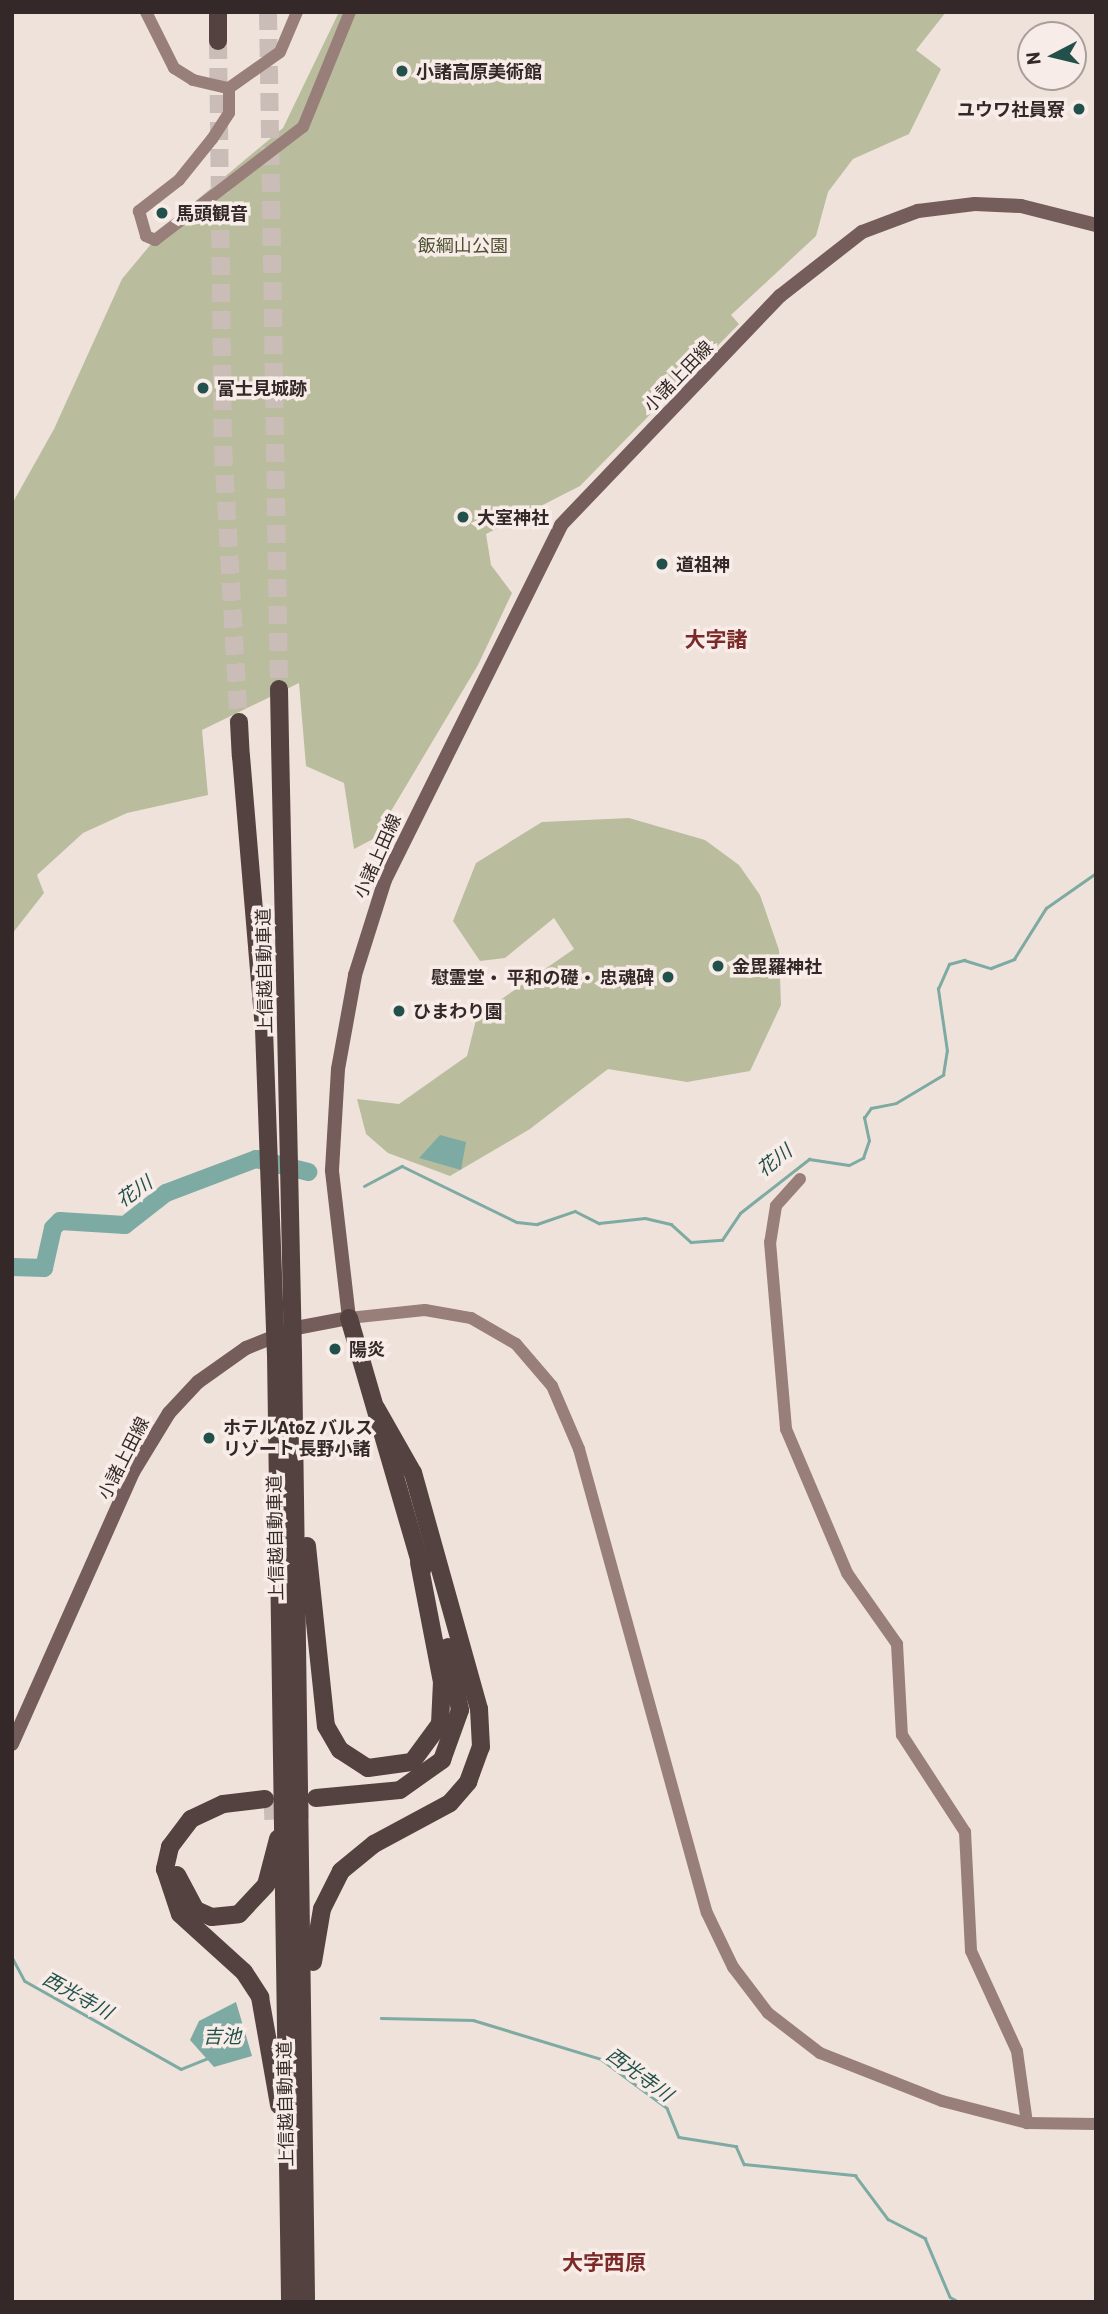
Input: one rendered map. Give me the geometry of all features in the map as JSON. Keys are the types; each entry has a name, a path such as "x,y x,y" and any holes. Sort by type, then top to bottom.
{"highway":[{"path":"218,12 218,41"},
{"name":"上信越自動車道","path":"279,689 284,1354 281,1611 290,2302"},
{"name":"上信越自動車道","path":"239,722 267,1076 284,1354 294,1400 307,2207 306,2302"},
{"path":"349,1318 419,1562 456,1675 455,1736 442,1760 412,1785 387,1794 316,1804 393,1804 442,1777 469,1727 466,1666"},
{"path":"294,1400 322,1711 340,1750 368,1768 412,1762 440,1724 442,1682 419,1562"},
{"path":"307,2207 312,1973 322,1909 350,1861 439,1811 468,1782 482,1735 466,1666 412,1472 376,1408"},
{"path":"281,1611 279,1831 271,1872 255,1903 239,1914 212,1917 196,1910 178,1880 186,1843 210,1821 265,1805 223,1804 191,1819 170,1847 165,1869 180,1914 244,1972 265,2012 278,2089 290,2276"}],"main road":[{"name":"小諸上田線","path":"12,1744 134,1472 169,1413 198,1382 246,1348 296,1328 349,1318 332,1170 338,1069 355,975 385,880 550,540 780,296 862,232 918,211 975,204 1021,206 1096,225"}],"street":[{"path":"146,12 174,68 193,80 229,88 280,52 297,12"},
{"path":"229,88 229,113 212,139 179,180 139,211 146,236 155,240 303,127 350,12"},
{"path":"800,1179 776,1206 770,1242 786,1429 847,1573 897,1644 902,1735 965,1832 971,1951 1017,2050 1027,2123"},
{"path":"349,1318 425,1310 471,1318 516,1344 552,1386 579,1449 707,1913 754,1998 796,2037 836,2061 942,2101 1027,2123 1096,2124"}],"green space":[{"name":"飯綱山公園","path":"339,12 946,12 916,50 941,69 909,134 853,159 828,192 816,236 731,315 739,324 580,486 486,534 491,565 512,593 478,665 375,838 354,849 344,783 306,766 299,683 202,730 208,795 127,813 83,833 37,875 44,893 12,934 12,504 54,429 122,279 166,226 283,128"},
{"path":"629,818 705,840 739,865 760,895 779,950 781,1005 750,1071 687,1082 608,1069 530,1129 450,1176 388,1153 366,1134 357,1099 399,1104 467,1056 477,1016 574,949 554,918 505,958 480,961 453,921 476,863 542,822"}],"water":[{"path":"440,1135 466,1142 461,1170 419,1158"},
{"name":"吉池","path":"236,2002 252,2056 214,2067 190,2040 199,2021"}],"waterway":[{"name":"花川","path":"364,1186 402,1166 517,1222 537,1224 575,1211 599,1223 645,1218 671,1224 691,1242 722,1240 740,1213 809,1159 849,1165 863,1158 869,1141 864,1118 871,1108 896,1103 943,1075 947,1051 938,989 949,964 964,960 991,968 1014,959 1046,908 1096,873"},
{"name":"花川","path":"12,1267 44,1268 53,1228 60,1221 125,1225 166,1193 256,1159 308,1172"},
{"name":"西光寺川","path":"12,1957 25,1981 181,2069 208,2058"},
{"name":"西光寺川","path":"381,2018 473,2020 601,2059 667,2108 679,2137 736,2146 744,2164 855,2175 888,2219 925,2238 950,2297 959,2302"}],"tunnel":[{"path":"268,12 279,689"},
{"path":"218,41 223,448 239,722"},
{"path":"264,1811 316,1809"}],"place":[{"name":"小諸高原美術館","path":"402,71"},
{"name":"ユウワ社員寮","path":"1079,109"},
{"name":"馬頭観音","path":"162,213"},
{"name":"富士見城跡","path":"203,388"},
{"name":"大室神社","path":"463,517"},
{"name":"道祖神","path":"662,564"},
{"name":"金毘羅神社","path":"718,966"},
{"name":"慰霊堂・ 平和の礎・ 忠魂碑","path":"668,977"},
{"name":"ひまわり園","path":"399,1011"},
{"name":"陽炎","path":"335,1349"},
{"name":"ホテルAtoZ バルス リゾート 長野小諸","path":"209,1438"}],"district":[{"name":"大字諸","path":"716,639"},
{"name":"大字西原","path":"604,2262"}]}
